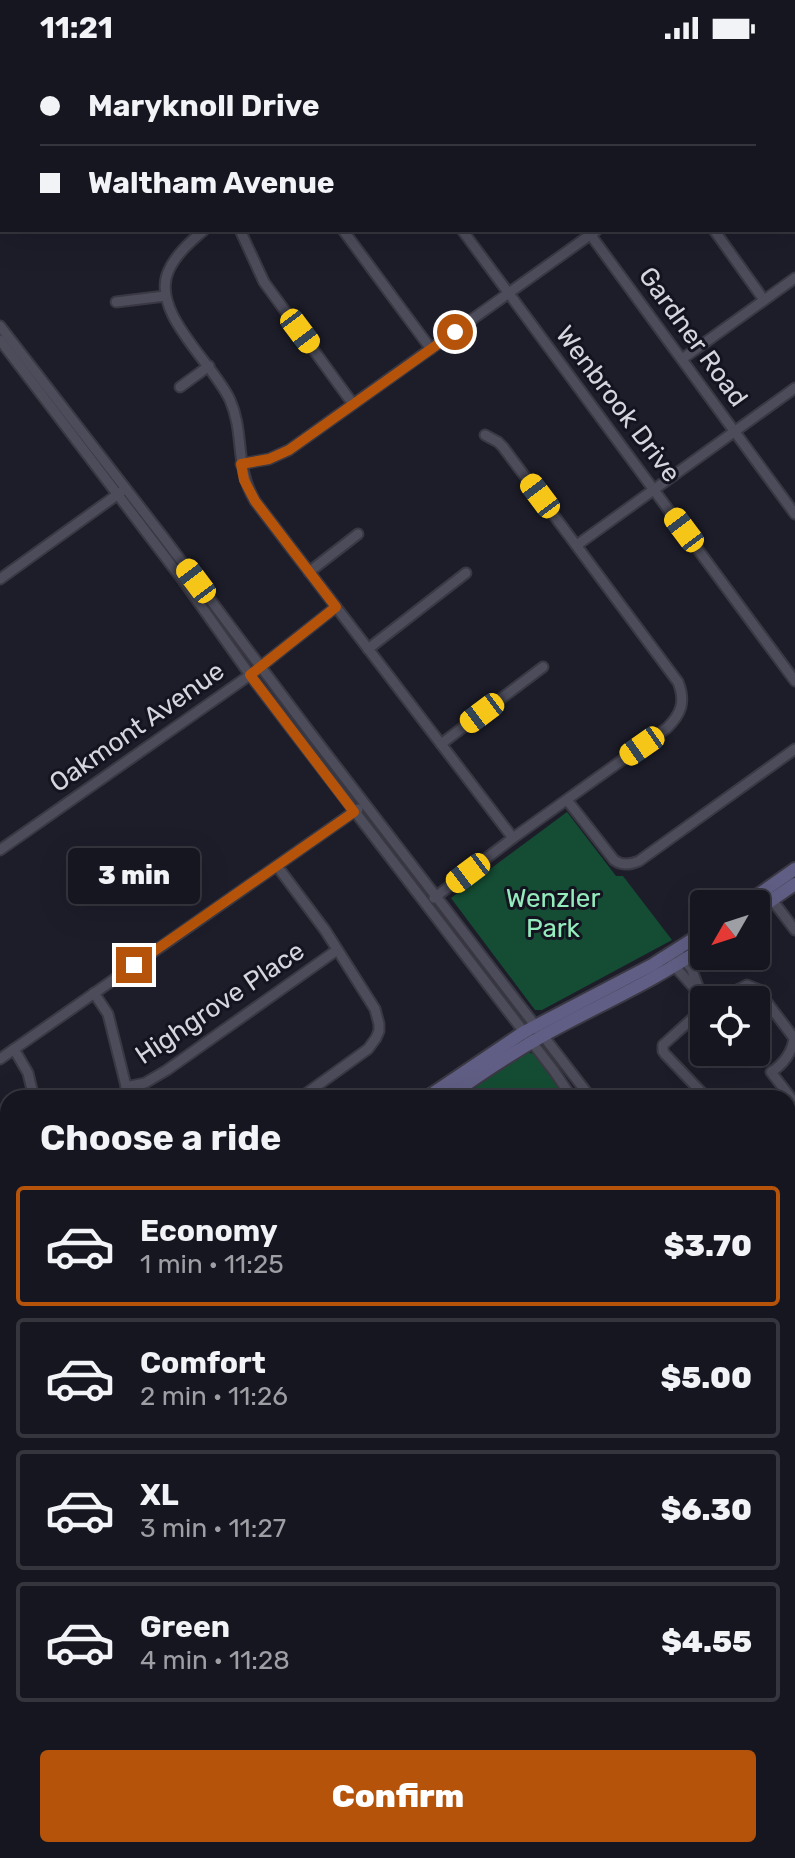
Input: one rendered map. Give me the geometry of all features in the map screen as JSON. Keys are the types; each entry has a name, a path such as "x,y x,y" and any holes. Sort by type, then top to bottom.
{"street":[{"path":"202,232 173,262 166,280 165,296 175,320 226,392 234,412 244,480 255,501 513,838"},
{"path":"241,232 264,282 353,404"},
{"path":"344,232 431,349"},
{"name":"Wenbrook Drive","path":"463,232 795,681"},
{"path":"241,464 269,459 289,450 509,294 591,232"},
{"name":"Gardner Road","path":"593,232 682,359 793,507"},
{"path":"715,232 764,300"},
{"path":"682,359 795,278"},
{"path":"116,302 165,296"},
{"path":"0,326 122,491 250,675 425,905 584,1090"},
{"path":"0,340 260,667 436,897 533,1034 567,1090"},
{"path":"180,387 209,366"},
{"path":"577,545 795,388"},
{"path":"425,905 667,728 676,720 683,702 678,682 577,545 503,447 485,435"},
{"path":"0,579 122,491"},
{"path":"309,572 358,534"},
{"path":"368,649 466,573"},
{"name":"Oakmont Avenue","path":"0,850 250,675 336,607"},
{"path":"441,744 543,667"},
{"path":"567,800 614,860 632,864 795,749"},
{"path":"0,1059 365,804"},
{"path":"277,866 337,950 375,1009 379,1024 376,1038 368,1049 311,1090"},
{"path":"770,893 795,869"},
{"path":"770,894 795,884"},
{"path":"770,898 795,930"},
{"path":"677,958 690,945"},
{"name":"Highgrove Place","path":"126,1087 145,1083 167,1070 337,950"},
{"path":"439,1090 533,1034 690,953"},
{"path":"677,958 691,986"},
{"path":"94,993 108,1014 127,1090"},
{"path":"770,1007 794,1038 782,1064 771,1072 785,1090"},
{"path":"690,1021 662,1049 699,1090"},
{"path":"458,1090 533,1034"},
{"path":"14,1049 24,1064 32,1090"}],"green space":[{"name":"Wenzler Park","path":"567,812 616,876 623,876 672,940 542,1010 535,1010 451,898"},
{"path":"525,1052 539,1057 562,1090 466,1090"}],"route":[{"path":"134,965 354,812 250,675 336,607 255,501 244,480 241,464 269,459 289,450 455,332"}]}
